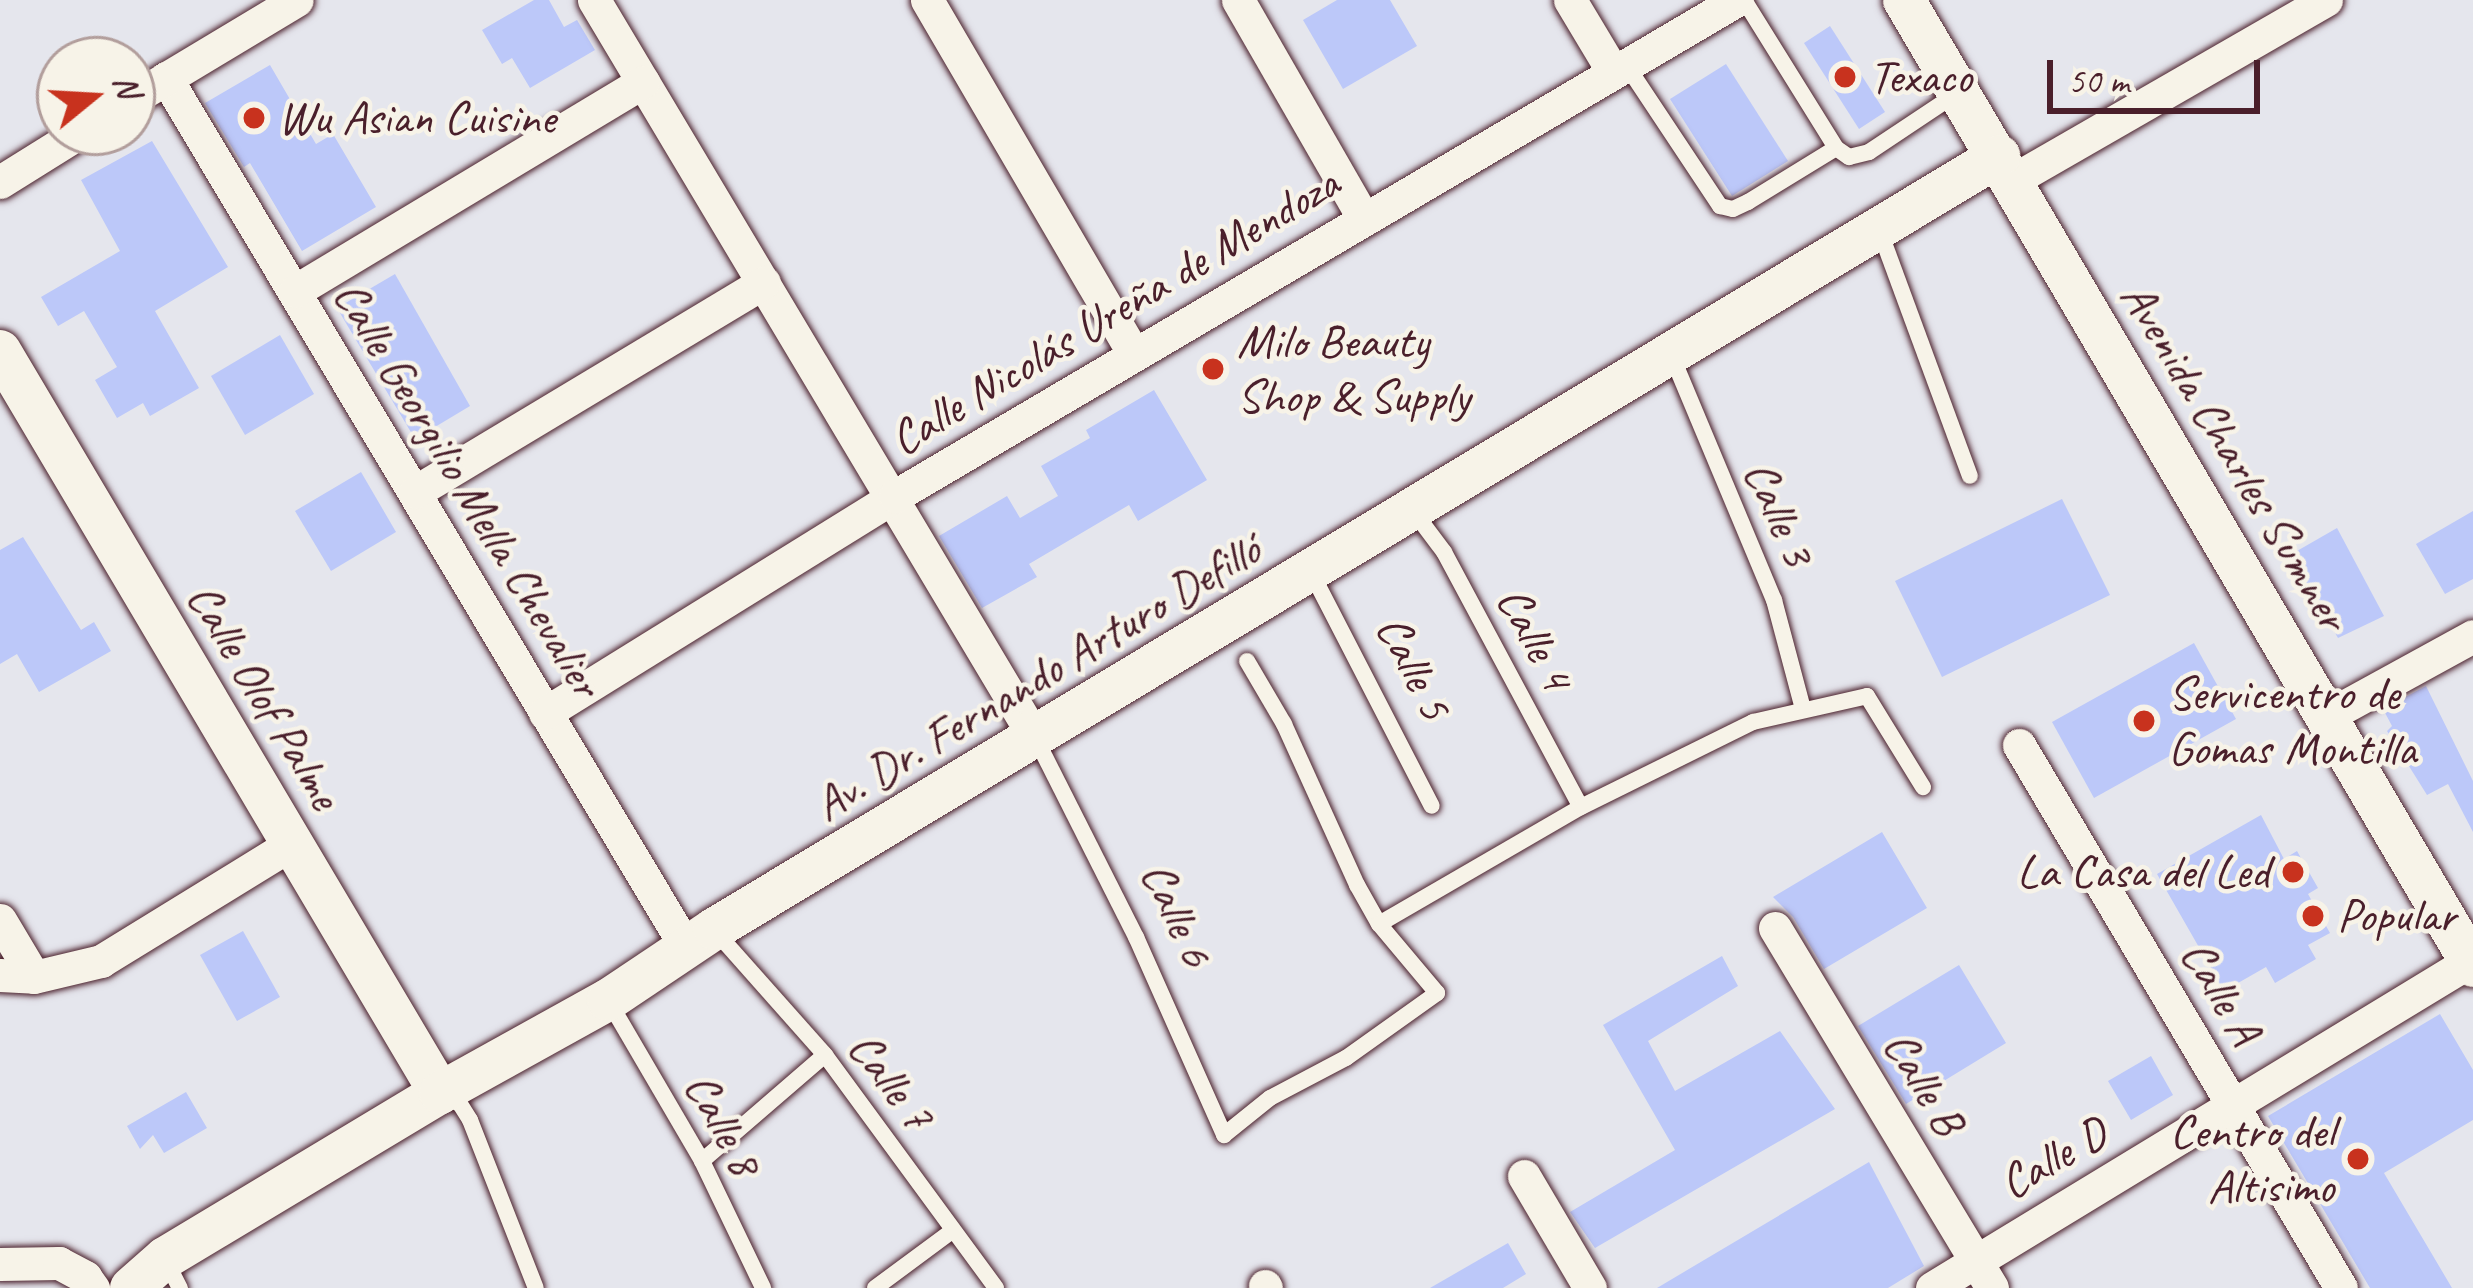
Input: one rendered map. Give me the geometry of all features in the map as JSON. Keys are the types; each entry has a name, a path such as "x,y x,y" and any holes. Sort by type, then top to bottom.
{"street":[{"path":"156,84 297,0"},
{"path":"594,0 895,496 1035,738"},
{"path":"927,0 1134,354"},
{"path":"1238,0 1364,219"},
{"path":"1570,0 1618,66"},
{"name":"Calle Nicolás Ureña de Mendoza","path":"544,713 895,496 1618,66 1740,0"},
{"name":"Avenida Charles Sumner","path":"1904,0 2329,715 2471,964"},
{"name":"Av. Dr. Fernando Arturo Defilló","path":"130,1288 172,1273 440,1093 608,1000 700,939 1878,229 2006,168 2326,0"},
{"name":"Calle Georgilio Mella Chevalier","path":"166,78 544,713 700,939"},
{"path":"295,291 643,82"},
{"path":"0,182 42,156"},
{"path":"415,492 764,282"},
{"name":"Calle Olof Palme","path":"0,351 440,1093"},
{"path":"2329,715 2473,636"},
{"name":"Calle A","path":"2019,745 2342,1288"},
{"path":"0,920 17,976 74,971 129,948 292,843"},
{"name":"Calle B","path":"1774,928 1984,1274"},
{"name":"Calle D","path":"1932,1288 1984,1274 2234,1107 2471,964"},
{"path":"1524,1176 1590,1288"},
{"path":"0,1264 59,1263 85,1276 93,1288"}],"lane":[{"path":"1740,0 1836,148 1849,157 1869,152 1960,92"},
{"path":"1618,66 1720,206 1733,209 1748,202 1836,148"},
{"path":"1878,229 1970,476"},
{"name":"Calle 3","path":"1671,353 1774,600 1803,709"},
{"name":"Calle 4","path":"1413,511 1444,552 1581,807"},
{"name":"Calle 5","path":"1311,572 1432,806"},
{"path":"1247,661 1284,724 1379,924 1581,807 1753,722 1803,709 1867,697 1924,788"},
{"name":"Calle 6","path":"1035,738 1127,919 1221,1136 1270,1098 1346,1058 1436,993 1379,924"},
{"name":"Calle 7","path":"700,939 825,1055 996,1288"},
{"name":"Calle 8","path":"608,1000 702,1161 763,1288"},
{"path":"702,1161 825,1055"},
{"path":"440,1093 460,1104 470,1120 536,1288"},
{"path":"875,1288 952,1231"}],"building":[{"path":"534,0 549,0 564,27 577,20 595,50 530,88 512,58 502,64 482,30"},
{"path":"1337,0 1390,0 1417,46 1343,89 1303,20"},
{"name":"Texaco","path":"1830,26 1885,112 1859,129 1804,43"},
{"path":"1726,64 1788,161 1732,196 1670,99"},
{"path":"270,65 316,144 333,134 376,207 302,251 250,163 244,167 205,103"},
{"path":"156,148 228,267 155,311 199,388 150,416 143,403 117,418 95,380 117,367 84,311 58,326 41,297 120,251 81,180 125,156 156,156"},
{"path":"395,274 470,406 415,439 337,308"},
{"path":"280,335 314,394 245,435 211,376"},
{"path":"1154,390 1207,480 1138,521 1129,505 1029,564 1037,577 982,608 939,536 1007,496 1020,518 1058,496 1041,466 1090,438 1086,430"},
{"path":"361,472 396,532 331,571 295,511"},
{"path":"2062,499 2110,595 1942,677 1895,581"},
{"path":"2473,511 2473,579 2445,594 2416,544"},
{"path":"2337,528 2384,616 2338,638 2290,555"},
{"path":"23,537 81,630 94,622 111,651 39,692 17,654 0,664 0,550"},
{"name":"Servicentro de Gomas Montilla","path":"2194,643 2236,719 2094,798 2052,722"},
{"path":"2426,686 2473,781 2473,832 2448,784 2427,795 2387,731 2392,726 2383,709"},
{"path":"2261,815 2284,859 2297,851 2318,888 2308,894 2330,933 2308,945 2316,959 2275,983 2266,967 2224,991 2157,874"},
{"path":"1882,832 1927,908 1824,969 1793,917 1773,897"},
{"path":"243,931 280,997 237,1021 200,955"},
{"path":"1722,956 1738,986 1648,1041 1675,1091 1780,1031 1835,1109 1595,1248 1570,1212 1675,1150 1603,1025"},
{"path":"1959,965 2006,1043 1906,1104 1858,1026"},
{"path":"2440,1014 2473,1070 2473,1120 2384,1173 2452,1288 2370,1288 2268,1116"},
{"path":"2151,1056 2173,1095 2131,1120 2108,1081"},
{"path":"186,1092 207,1128 164,1153 153,1135 140,1149 127,1126"},
{"path":"1869,1162 1924,1266 1888,1288 1657,1288"},
{"path":"1508,1243 1526,1274 1503,1288 1430,1288"}],"place":[{"name":"Texaco","path":"1845,77"},
{"name":"Wu Asian Cuisine","path":"254,118"},
{"name":"Milo Beauty Shop & Supply","path":"1213,369"},
{"name":"Servicentro de Gomas Montilla","path":"2144,721"},
{"name":"La Casa del Led","path":"2293,872"},
{"name":"Popular","path":"2313,916"},
{"name":"Centro del Altisimo","path":"2358,1159"}]}
